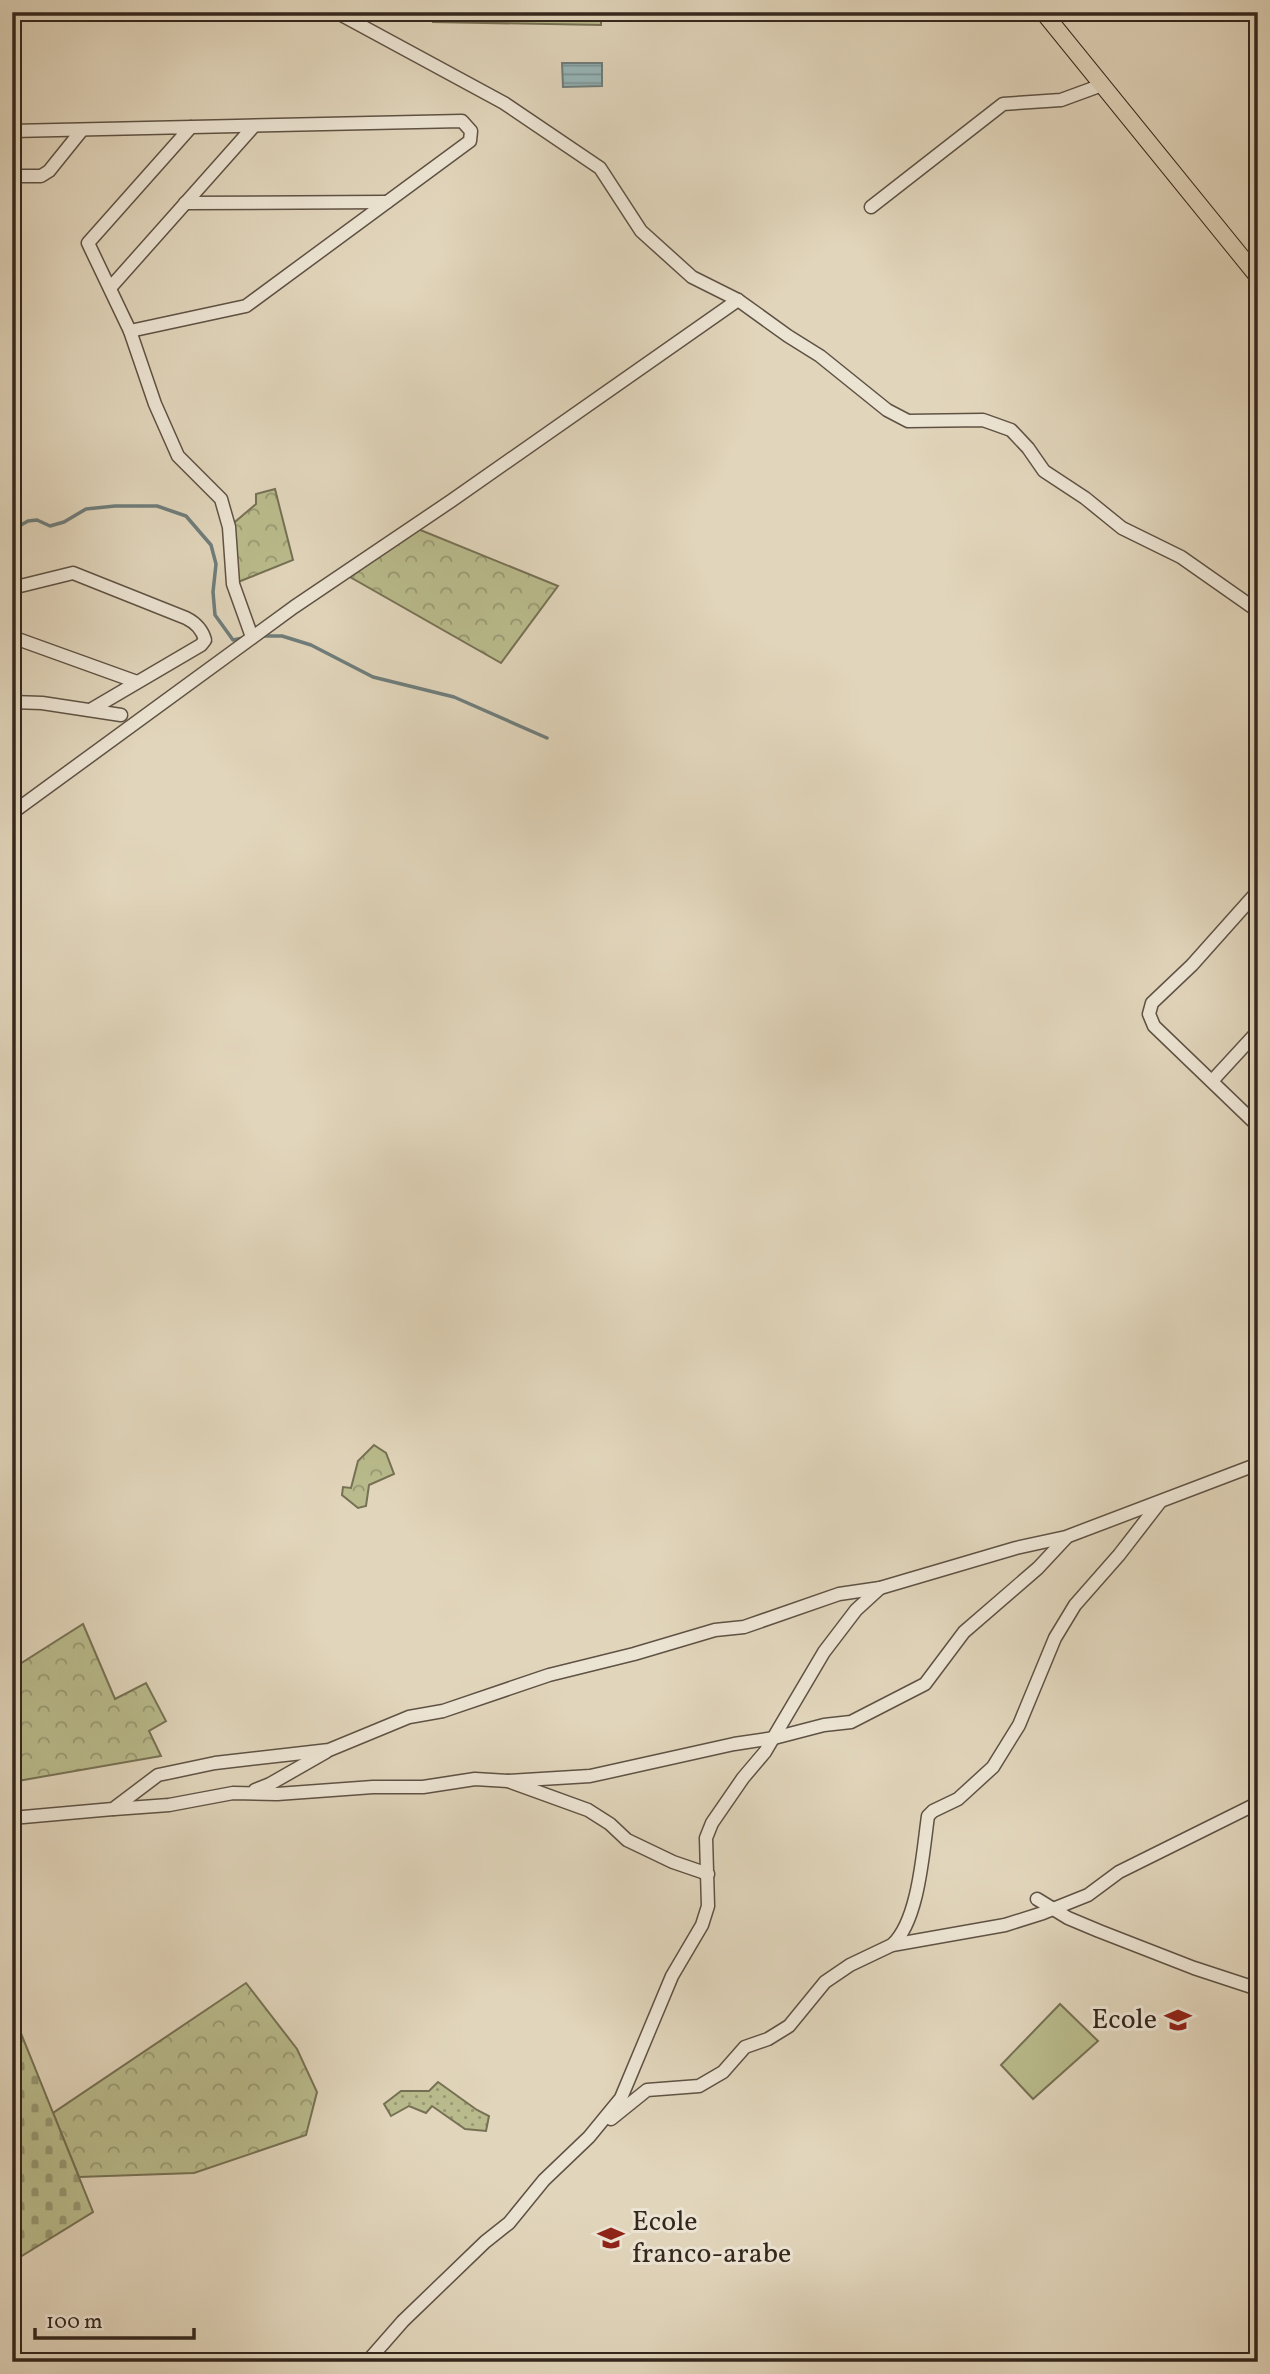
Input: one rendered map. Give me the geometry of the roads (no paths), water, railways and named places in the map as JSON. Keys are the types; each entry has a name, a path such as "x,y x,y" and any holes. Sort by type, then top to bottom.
{"main road":[{"path":"1043,12 1258,277"}],"street":[{"path":"336,12 504,103 600,169 641,231 692,277 738,300 788,337 820,356 887,410 908,422 983,420 1011,430 1044,471 1085,498 1122,528 1181,557 1258,611"},
{"path":"871,207 1003,104 1060,100 1102,85"},
{"path":"12,131 461,121 471,131 470,141 246,306 130,331"},
{"path":"110,288 254,126"},
{"path":"191,127 88,243 130,331 155,404 178,456 221,499 229,527 233,584 252,637"},
{"path":"12,176 41,176 49,171 82,130"},
{"path":"185,203 387,202"},
{"path":"12,813 252,637 738,300"},
{"path":"12,588 73,573 196,623 205,640 201,645 92,709"},
{"path":"12,637 137,682"},
{"path":"12,702 42,703 121,715"},
{"path":"1258,891 1192,965 1152,1003 1149,1014 1154,1026 1258,1126"},
{"path":"1212,1082 1258,1031"},
{"path":"246,1793 270,1784 329,1750 409,1717 443,1711 549,1675 715,1630 744,1627 839,1594 880,1588 1016,1548 1066,1537 1258,1464"},
{"path":"892,1945 902,1936 922,1873 928,1816 958,1799 993,1767 1019,1725 1055,1638 1075,1605 1161,1501"},
{"path":"12,1818 169,1805 233,1793 277,1794 373,1787 423,1787 475,1779 508,1781 590,1776 824,1725 851,1722 925,1684 964,1632 1038,1568 1066,1537"},
{"path":"589,2137 621,2098 672,1976 702,1925 708,1906 706,1838 712,1823 774,1738 824,1652 856,1611 880,1588"},
{"path":"113,1809 158,1775 215,1763 329,1750"},
{"path":"508,1781 588,1810 610,1824 626,1840 673,1862 708,1874"},
{"path":"367,2362 403,2321 485,2242 509,2223 544,2180 589,2137 647,2090 699,2086 723,2072 745,2047 768,2039 789,2026 825,1982 850,1965 892,1945 1004,1925 1088,1895 1119,1872 1258,1803"},
{"path":"1037,1899 1068,1918 1099,1931 1194,1968 1258,1989"}],"water":[{"path":"562,63 602,63 602,86 563,87"}],"waterway":[{"path":"12,530 28,521 37,520 50,526 64,522 86,509 115,506 157,506 186,516 211,545 216,564 213,592 215,615 233,640 243,638"},
{"path":"262,636 282,636 311,645 373,677 454,697 547,738"}],"place":[{"name":"Ecole","path":"1178,2020"},
{"name":"Ecole franco-arabe","path":"611,2238"}]}
